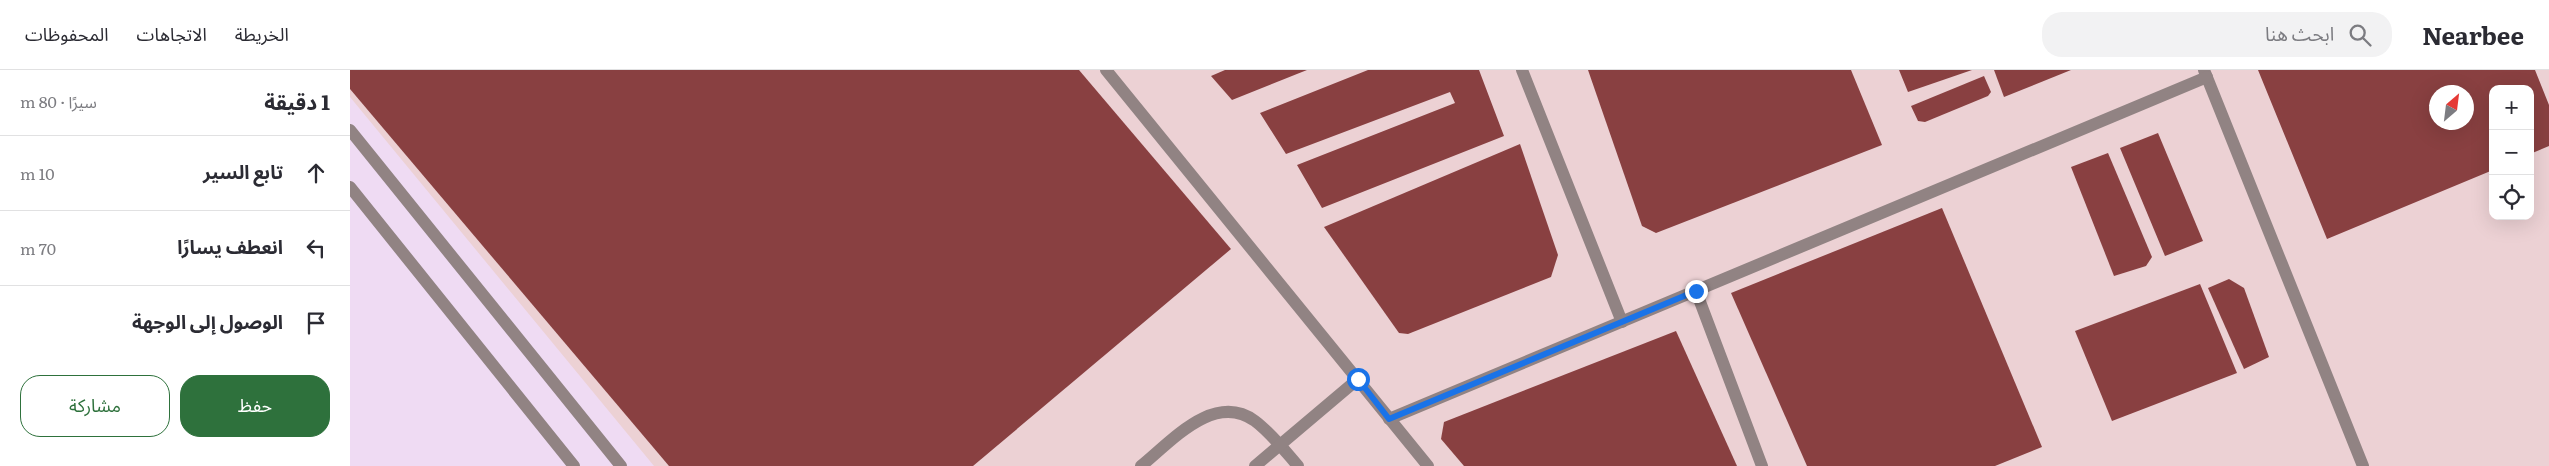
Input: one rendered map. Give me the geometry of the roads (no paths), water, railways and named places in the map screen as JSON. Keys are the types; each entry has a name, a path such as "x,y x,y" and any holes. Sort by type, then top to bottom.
{"street":[{"path":"1106,70 1428,466"},
{"path":"1522,70 1622,322"},
{"path":"1389,419 1696,291 2206,74 2363,466"},
{"path":"350,130 621,466"},
{"path":"350,187 574,466"},
{"path":"1696,291 1762,466"},
{"path":"1255,466 1358,379"},
{"path":"1141,466 1195,422 1210,414 1226,411 1241,413 1256,422 1298,466"}]}
